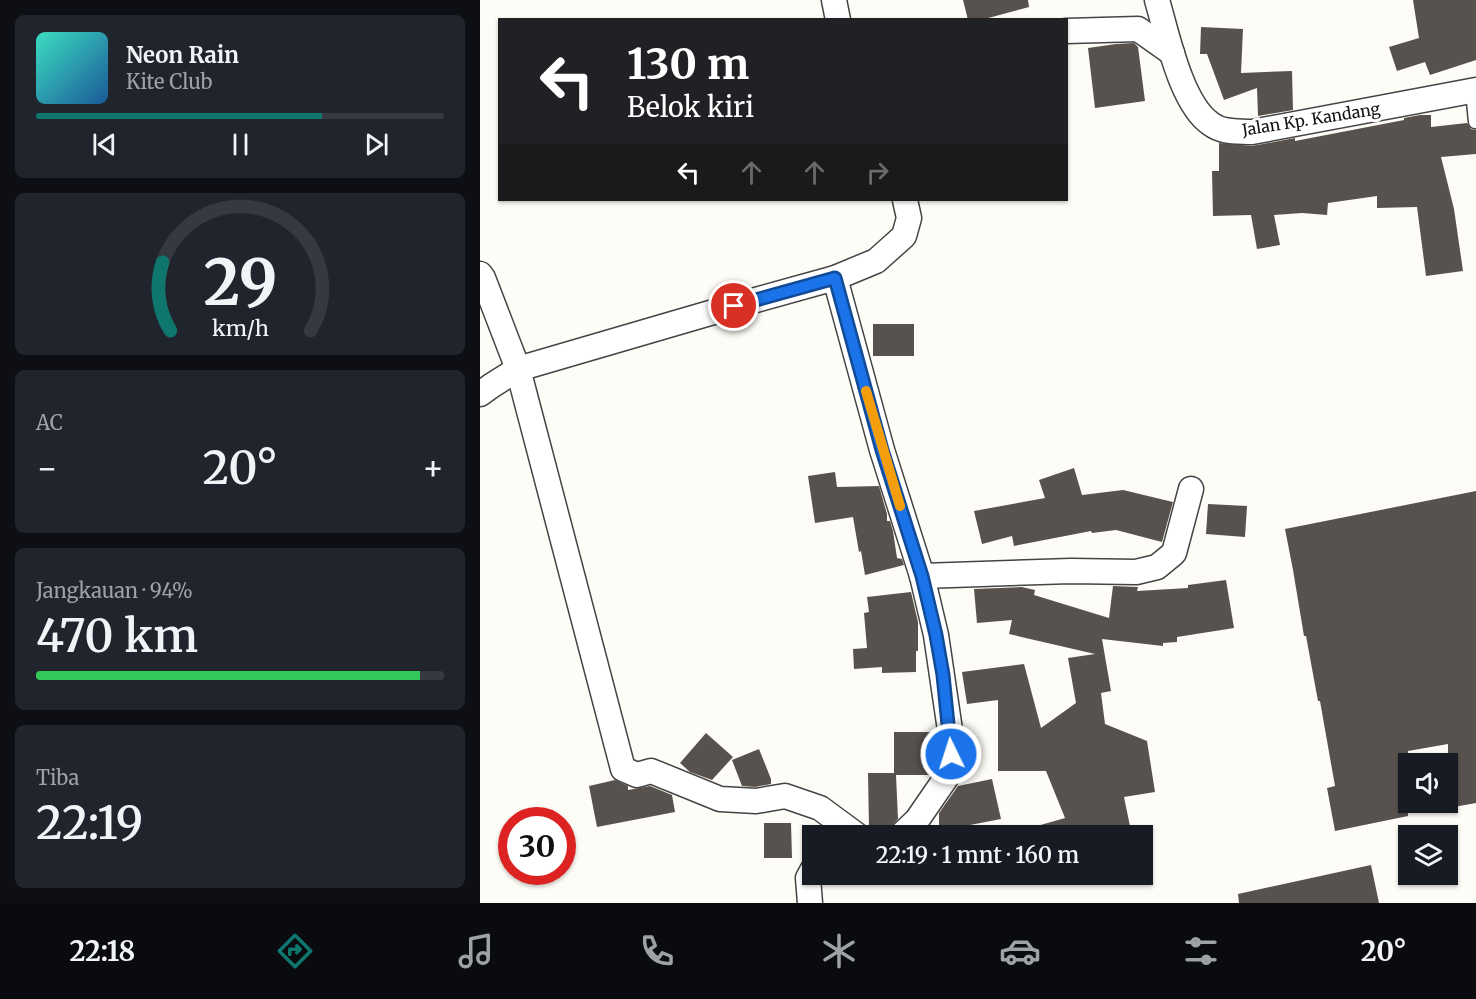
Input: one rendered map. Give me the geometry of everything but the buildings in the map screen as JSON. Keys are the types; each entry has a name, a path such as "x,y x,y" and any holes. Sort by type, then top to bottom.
{"street":[{"path":"834,0 838,18"},
{"name":"Jalan Kp. Kandang","path":"1157,0 1180,79 1194,105 1210,124 1225,131 1252,132 1474,90"},
{"path":"1068,31 1138,29 1173,53"},
{"path":"480,394 518,369 835,278 876,261 904,236 909,218 905,201"},
{"path":"480,274 518,369 623,769 636,775 651,771 720,799 756,801 785,796 820,808 843,825"},
{"path":"835,278 882,450 922,576 943,675 951,754 948,775 912,825"},
{"path":"922,576 1071,571 1136,572 1157,567 1174,553 1191,489"},
{"path":"809,885 810,903"}],"lane":[{"path":"1474,90 1475,122"}],"slow traffic":[{"path":"866,391 900,506"}],"route":[{"path":"734,306 835,278 882,450 922,576 943,675 951,754"}]}
